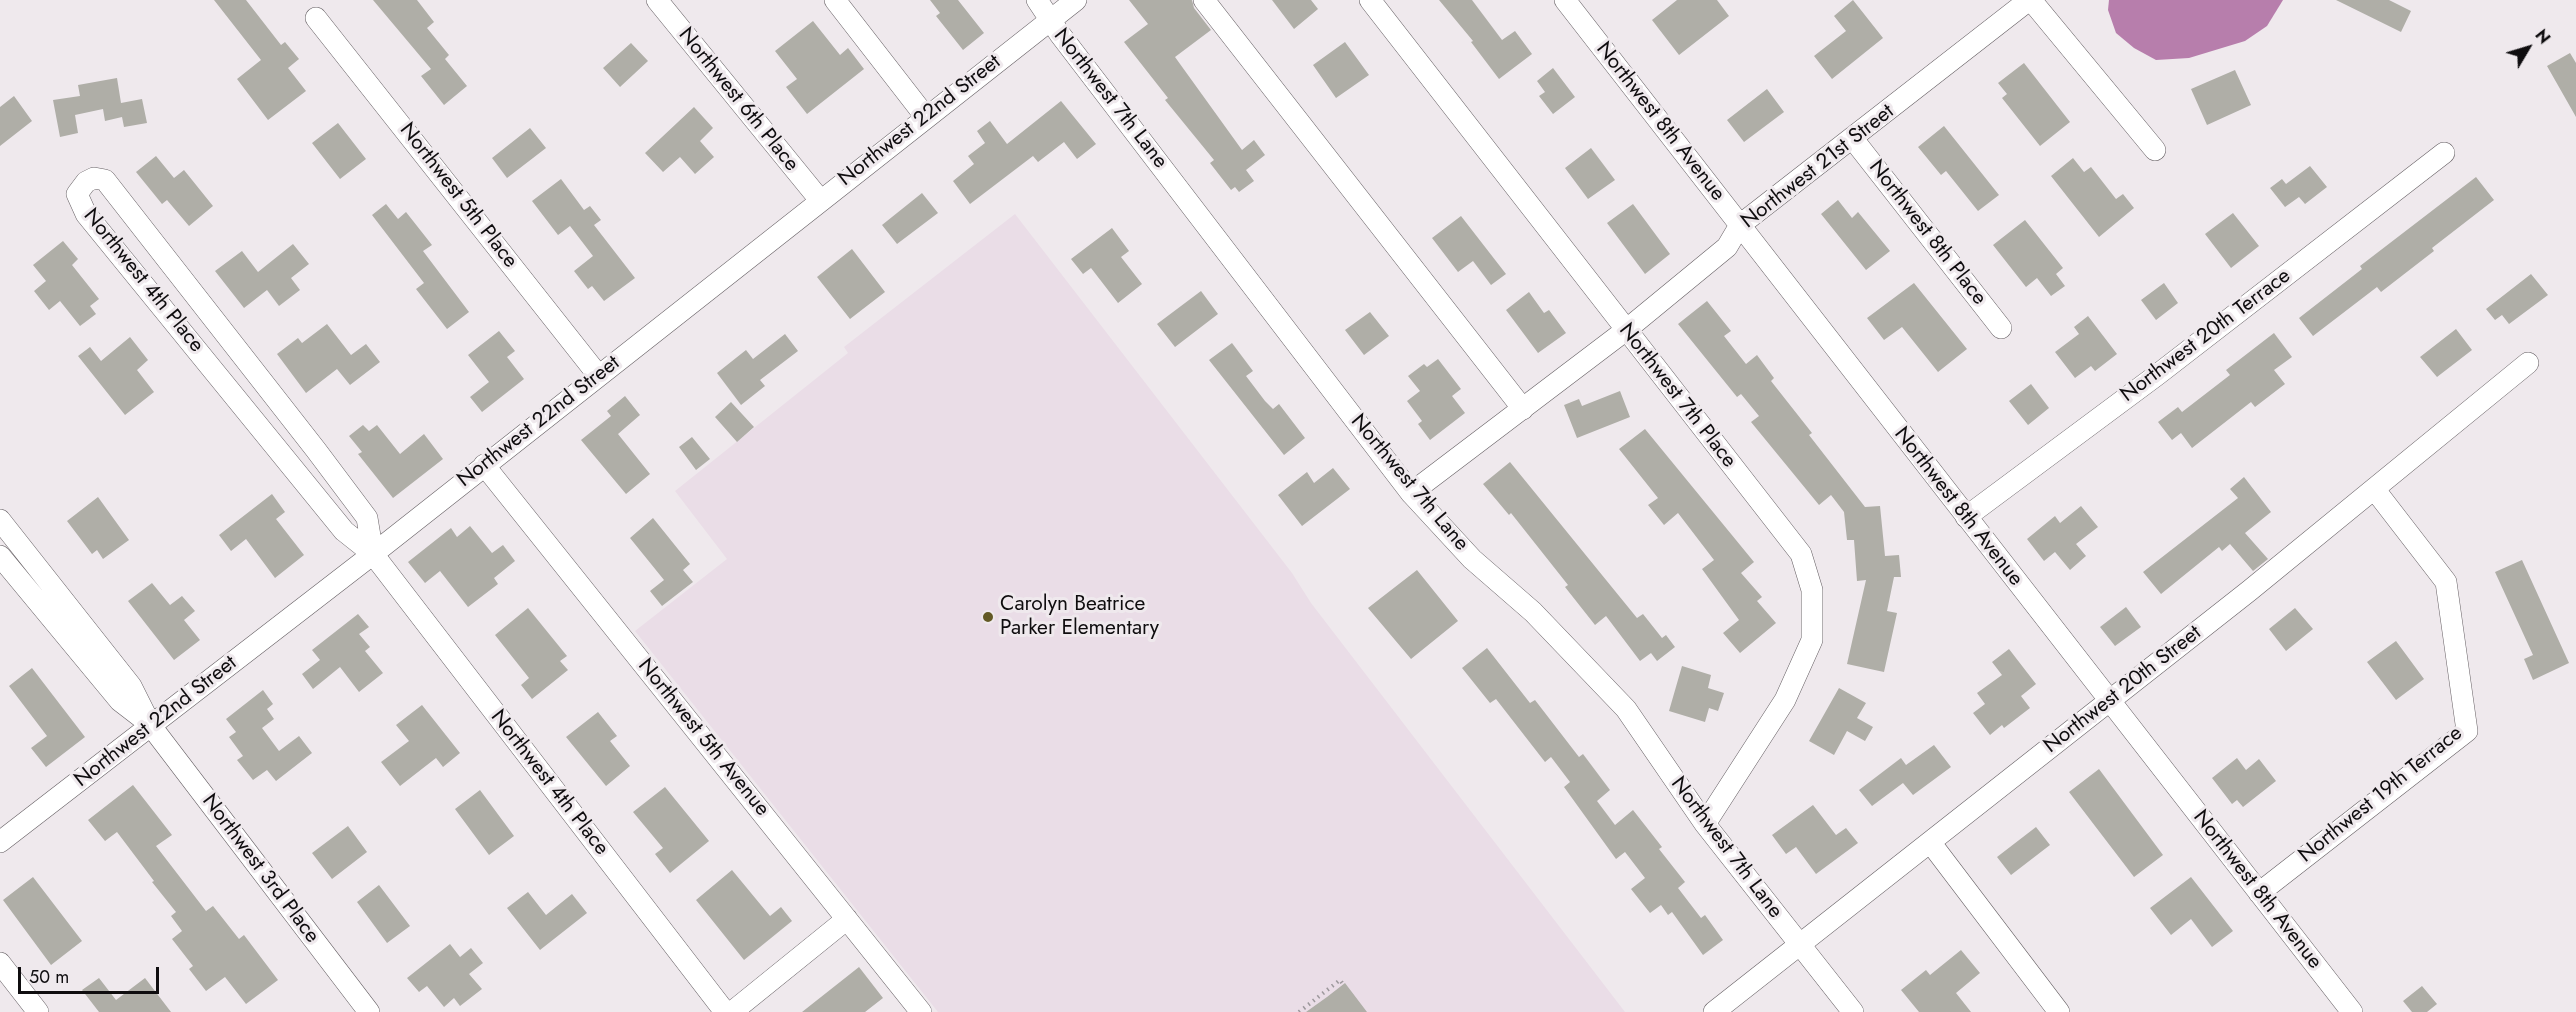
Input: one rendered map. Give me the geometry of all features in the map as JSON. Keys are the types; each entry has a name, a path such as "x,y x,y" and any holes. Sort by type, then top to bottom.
{"street":[{"name":"Northwest 6th Place","path":"657,0 819,200"},
{"path":"835,0 925,116"},
{"name":"Northwest 7th Lane","path":"1022,0 1050,20"},
{"name":"Northwest 7th Lane","path":"1037,0 1411,493 1472,559 1533,612 1626,709 1706,824 1853,1012"},
{"name":"Northwest 22nd Street","path":"0,842 373,554 925,116 1076,0"},
{"path":"1204,0 1523,409"},
{"name":"Northwest 7th Place","path":"1370,0 1801,554 1812,590 1812,640 1785,700 1706,824"},
{"path":"2030,0 2155,150"},
{"name":"Northwest 21st Street","path":"1411,493 1626,330 1727,247 1740,225 2030,0"},
{"name":"Northwest 8th Avenue","path":"1574,3 1740,225 2352,1012"},
{"name":"Northwest 5th Place","path":"316,18 598,375"},
{"name":"Northwest 8th Place","path":"1853,139 2001,328"},
{"name":"Northwest 20th Terrace","path":"1966,517 2157,375 2444,153"},
{"name":"Northwest 4th Place","path":"373,554 367,518 316,450 105,180 94,178 86,182 77,194 86,214 344,531 373,554 725,1012"},
{"name":"Northwest 20th Street","path":"1714,1012 2375,490 2528,363"},
{"name":"Northwest 5th Avenue","path":"484,465 921,1012"},
{"name":"Northwest 19th Terrace","path":"2259,893 2467,730 2446,582 2375,490"},
{"name":"Northwest 3rd Place","path":"0,520 131,686 151,726 369,1012"},
{"name":"Northwest 3rd Place","path":"0,556 120,701 151,726"},
{"path":"1930,842 2059,1012"},
{"path":"732,1012 847,919"},
{"path":"0,963 38,1012"}],"path":[{"path":"1299,1012 1310,1007 1340,980 1343,984"}],"shaded area":[{"path":"2109,0 2283,0 2267,26 2245,41 2189,58 2156,60 2134,48 2116,33 2108,10"},
{"name":"Carolyn Beatrice Parker Elementary","path":"1015,214 1292,573 1311,603 1625,1012 938,1012 635,631 727,559 675,491 848,353 844,347"}],"building":[{"path":"214,0 246,0 281,45 285,42 299,59 288,68 306,91 268,120 237,79 261,60"},
{"path":"373,0 417,0 434,22 427,28 449,55 445,59 467,86 444,105 421,76 431,69"},
{"path":"930,0 958,0 984,33 963,50 936,16 940,13"},
{"path":"1129,0 1192,0 1194,8 1211,30 1175,57 1242,150 1254,140 1265,155 1246,170 1254,181 1239,192 1235,187 1231,190 1210,163 1214,160 1165,100 1168,98 1124,42 1148,24"},
{"path":"1272,0 1311,0 1318,9 1294,29"},
{"path":"1439,0 1472,0 1502,40 1515,31 1532,54 1499,79 1471,42 1473,41"},
{"path":"1677,0 1717,0 1729,16 1679,55 1652,20"},
{"path":"1853,0 1883,38 1832,79 1814,56 1846,31 1834,16"},
{"path":"2336,0 2389,0 2411,11 2401,32"},
{"path":"813,21 840,55 848,48 864,69 807,114 786,87 797,79 775,51"},
{"path":"1345,42 1369,75 1336,98 1313,65"},
{"path":"631,43 648,61 620,87 603,68"},
{"path":"2570,53 2576,63 2576,117 2547,66"},
{"path":"2024,63 2070,122 2040,146 2002,98 2007,94 1998,83"},
{"path":"1553,68 1575,97 1553,114 1539,96 1545,92 1537,81"},
{"path":"2235,70 2251,105 2207,125 2191,89"},
{"path":"117,78 121,103 142,99 147,123 124,127 122,117 105,121 103,109 75,115 78,133 60,137 53,100 80,96 78,85"},
{"path":"1767,89 1784,112 1744,142 1727,120"},
{"path":"14,96 32,121 0,146 0,107"},
{"path":"1061,101 1096,144 1077,159 1064,142 1038,162 1033,156 970,204 953,181 974,164 968,156 985,143 977,131 990,121 1007,144"},
{"path":"694,107 713,128 700,141 714,157 695,174 680,157 663,172 645,153"},
{"path":"338,123 366,159 340,179 312,143"},
{"path":"1944,126 1999,195 1978,211 1946,171 1941,175 1918,147"},
{"path":"530,128 546,148 507,178 492,158"},
{"path":"1591,148 1615,180 1588,199 1565,168"},
{"path":"156,156 174,178 184,170 213,206 189,226 167,200 162,204 136,172"},
{"path":"2073,158 2084,172 2091,167 2116,199 2123,194 2134,208 2099,237 2051,176"},
{"path":"2310,166 2327,187 2305,204 2299,197 2285,207 2270,188 2282,179 2286,184"},
{"path":"2476,177 2494,200 2432,248 2434,251 2381,292 2377,287 2313,336 2299,318 2362,269 2360,266"},
{"path":"561,179 584,210 590,206 601,220 594,225 635,278 604,301 592,286 588,289 574,271 593,256 570,226 558,235 532,201"},
{"path":"922,193 938,213 897,244 882,225"},
{"path":"1838,200 1852,218 1858,212 1890,251 1866,270 1821,214"},
{"path":"386,204 398,219 406,212 432,245 423,251 469,312 447,329 416,289 424,283 372,215"},
{"path":"1633,204 1670,254 1645,274 1607,223"},
{"path":"2233,213 2259,246 2231,268 2205,234"},
{"path":"1461,216 1506,274 1491,285 1473,261 1458,272 1432,238"},
{"path":"2025,220 2063,268 2056,274 2065,286 2051,296 2037,278 2026,287 1993,245"},
{"path":"1112,228 1129,251 1121,257 1142,284 1118,303 1091,268 1083,274 1071,259"},
{"path":"63,241 78,259 72,265 99,299 90,306 96,314 80,326 60,301 49,310 34,291 46,281 33,265"},
{"path":"293,244 309,264 291,278 300,290 279,306 267,290 244,308 215,271 242,251 258,272"},
{"path":"852,249 885,292 850,319 817,277"},
{"path":"2531,274 2548,295 2509,324 2502,315 2495,320 2486,309"},
{"path":"1914,283 1967,349 1938,372 1902,327 1884,340 1867,318"},
{"path":"2164,283 2178,303 2156,320 2141,300"},
{"path":"1201,291 1218,314 1175,347 1157,324"},
{"path":"1529,292 1544,313 1549,310 1566,333 1538,353 1506,310"},
{"path":"1707,301 1731,331 1724,336 1746,364 1757,355 1774,378 1771,381 1812,433 1809,435 1865,507 1880,506 1885,556 1899,555 1901,577 1894,577 1887,611 1897,613 1884,672 1847,664 1866,580 1857,581 1854,540 1847,540 1844,512 1831,495 1819,505 1751,422 1759,416 1741,394 1737,397 1678,324"},
{"path":"1370,312 1389,336 1364,355 1345,330"},
{"path":"2088,316 2117,354 2095,371 2091,366 2075,378 2055,352 2079,334 2074,327"},
{"path":"327,324 351,355 366,344 380,362 350,385 337,369 306,393 277,354 298,338 302,343"},
{"path":"2456,329 2472,350 2437,377 2420,357"},
{"path":"499,331 515,351 507,357 524,379 482,412 470,397 489,382 468,355"},
{"path":"2274,333 2292,357 2274,370 2285,384 2255,407 2251,402 2192,448 2181,433 2172,440 2158,422 2178,407 2182,412 2230,375 2226,370"},
{"path":"785,334 798,351 760,380 765,386 741,405 717,373 746,350 753,359"},
{"path":"130,337 148,360 137,370 154,392 125,415 78,356 90,347 101,361"},
{"path":"1232,343 1253,371 1246,376 1265,401 1273,409 1279,404 1305,438 1284,455 1209,360"},
{"path":"1438,359 1461,389 1452,396 1465,413 1430,440 1418,424 1422,421 1407,401 1420,391 1408,376 1424,364 1427,367"},
{"path":"2031,384 2049,408 2028,425 2009,401"},
{"path":"1620,391 1630,417 1577,438 1564,405 1579,399 1582,406"},
{"path":"625,396 640,415 618,434 650,474 626,494 581,440 611,416 607,411"},
{"path":"731,402 754,427 737,442 715,417"},
{"path":"363,425 369,431 377,425 400,454 424,434 443,459 393,498 358,454 362,452 349,436"},
{"path":"1645,429 1754,562 1741,573 1762,597 1757,601 1776,623 1740,653 1723,633 1739,620 1702,569 1714,560 1678,513 1664,525 1648,505 1658,498 1619,449"},
{"path":"692,437 710,459 696,470 679,447"},
{"path":"1510,462 1637,618 1643,614 1662,638 1666,635 1675,647 1657,661 1651,653 1640,661 1606,616 1595,625 1565,587 1568,585 1511,513 1509,515 1483,484"},
{"path":"1333,468 1350,489 1302,526 1278,495 1307,472 1314,483"},
{"path":"2244,477 2271,512 2245,533 2268,559 2253,571 2230,544 2222,551 2219,547 2161,594 2143,572 2238,498 2230,489"},
{"path":"272,494 285,512 276,519 304,555 275,578 246,539 231,551 219,535"},
{"path":"98,497 129,540 103,559 97,550 92,554 67,521"},
{"path":"2081,506 2098,527 2076,544 2086,556 2070,570 2055,552 2044,561 2027,539 2055,516 2060,523"},
{"path":"653,518 690,564 683,570 693,582 662,606 650,591 664,580 630,538"},
{"path":"470,526 492,553 503,545 515,561 494,578 498,584 468,607 440,571 425,583 408,562 451,528 457,537"},
{"path":"2522,560 2569,663 2533,680 2524,659 2533,655 2495,572"},
{"path":"1417,570 1458,621 1411,659 1368,608"},
{"path":"152,583 170,605 182,596 195,611 184,620 200,640 174,660 128,601"},
{"path":"2126,607 2141,627 2115,646 2100,627"},
{"path":"528,608 567,656 560,661 568,670 532,699 521,685 529,678 495,635"},
{"path":"2295,608 2313,629 2286,651 2269,629"},
{"path":"358,614 369,627 359,634 370,647 365,651 383,673 359,692 340,667 313,689 302,674 320,660 312,650"},
{"path":"2396,641 2424,679 2396,700 2367,662"},
{"path":"1487,648 1530,703 1535,700 1579,757 1583,754 1610,790 1597,801 1615,825 1633,810 1662,847 1659,849 1685,882 1678,888 1701,918 1705,915 1723,940 1703,955 1672,912 1668,915 1661,905 1650,913 1631,889 1645,878 1625,852 1616,859 1564,787 1570,782 1551,757 1545,762 1496,699 1490,703 1462,668"},
{"path":"2009,649 2036,684 2021,696 2030,708 2004,728 2002,725 1990,735 1973,713 1985,704 1977,693 2002,675 1992,662"},
{"path":"1682,666 1711,675 1708,688 1724,693 1718,711 1709,708 1705,722 1669,711"},
{"path":"32,668 85,737 46,767 31,748 47,736 9,686"},
{"path":"1839,688 1866,703 1857,718 1873,727 1865,741 1847,731 1834,755 1809,741"},
{"path":"263,690 273,704 267,709 274,719 262,728 279,751 299,736 312,753 276,781 267,770 253,780 237,760 243,756 229,737 236,732 226,719"},
{"path":"422,705 460,753 443,767 436,758 400,786 381,762 409,741 396,725"},
{"path":"598,712 617,736 610,741 630,766 606,786 566,737"},
{"path":"1934,745 1951,767 1913,795 1903,783 1872,806 1859,790 1901,758 1906,765"},
{"path":"2237,758 2246,770 2259,759 2276,781 2243,807 2237,800 2232,804 2212,778"},
{"path":"2099,769 2163,855 2134,877 2069,792"},
{"path":"133,785 172,835 156,846 206,911 213,906 239,939 244,935 278,980 246,1004 225,977 206,991 189,969 193,966 172,939 182,931 171,916 176,912 117,832 105,841 88,820"},
{"path":"665,787 709,841 670,873 655,854 663,848 633,812"},
{"path":"480,790 514,836 489,855 455,809"},
{"path":"1813,805 1836,835 1846,828 1858,843 1816,874 1796,847 1786,854 1772,835"},
{"path":"348,826 367,852 332,879 312,853"},
{"path":"2036,827 2050,845 2011,875 1997,857"},
{"path":"732,870 770,916 781,907 792,921 744,960 696,900"},
{"path":"33,877 82,941 51,965 3,900"},
{"path":"2191,877 2233,931 2212,947 2191,919 2171,935 2150,908"},
{"path":"379,885 410,926 387,943 357,902"},
{"path":"528,892 546,915 572,894 587,913 540,950 507,908"},
{"path":"450,944 460,957 471,948 483,963 469,974 482,989 460,1006 454,998 444,1007 427,986 419,992 407,978"},
{"path":"1961,950 1980,973 1956,993 1971,1012 1919,1012 1901,990 1926,970 1930,975"},
{"path":"859,967 883,998 865,1012 802,1012"},
{"path":"99,978 116,1000 145,978 171,1012 99,1012 82,990"},
{"path":"1345,983 1367,1012 1306,1012 1327,997"},
{"path":"2422,986 2437,1004 2427,1012 2412,1012 2403,1001"}],"place":[{"name":"Carolyn Beatrice Parker Elementary","path":"988,617"}]}
